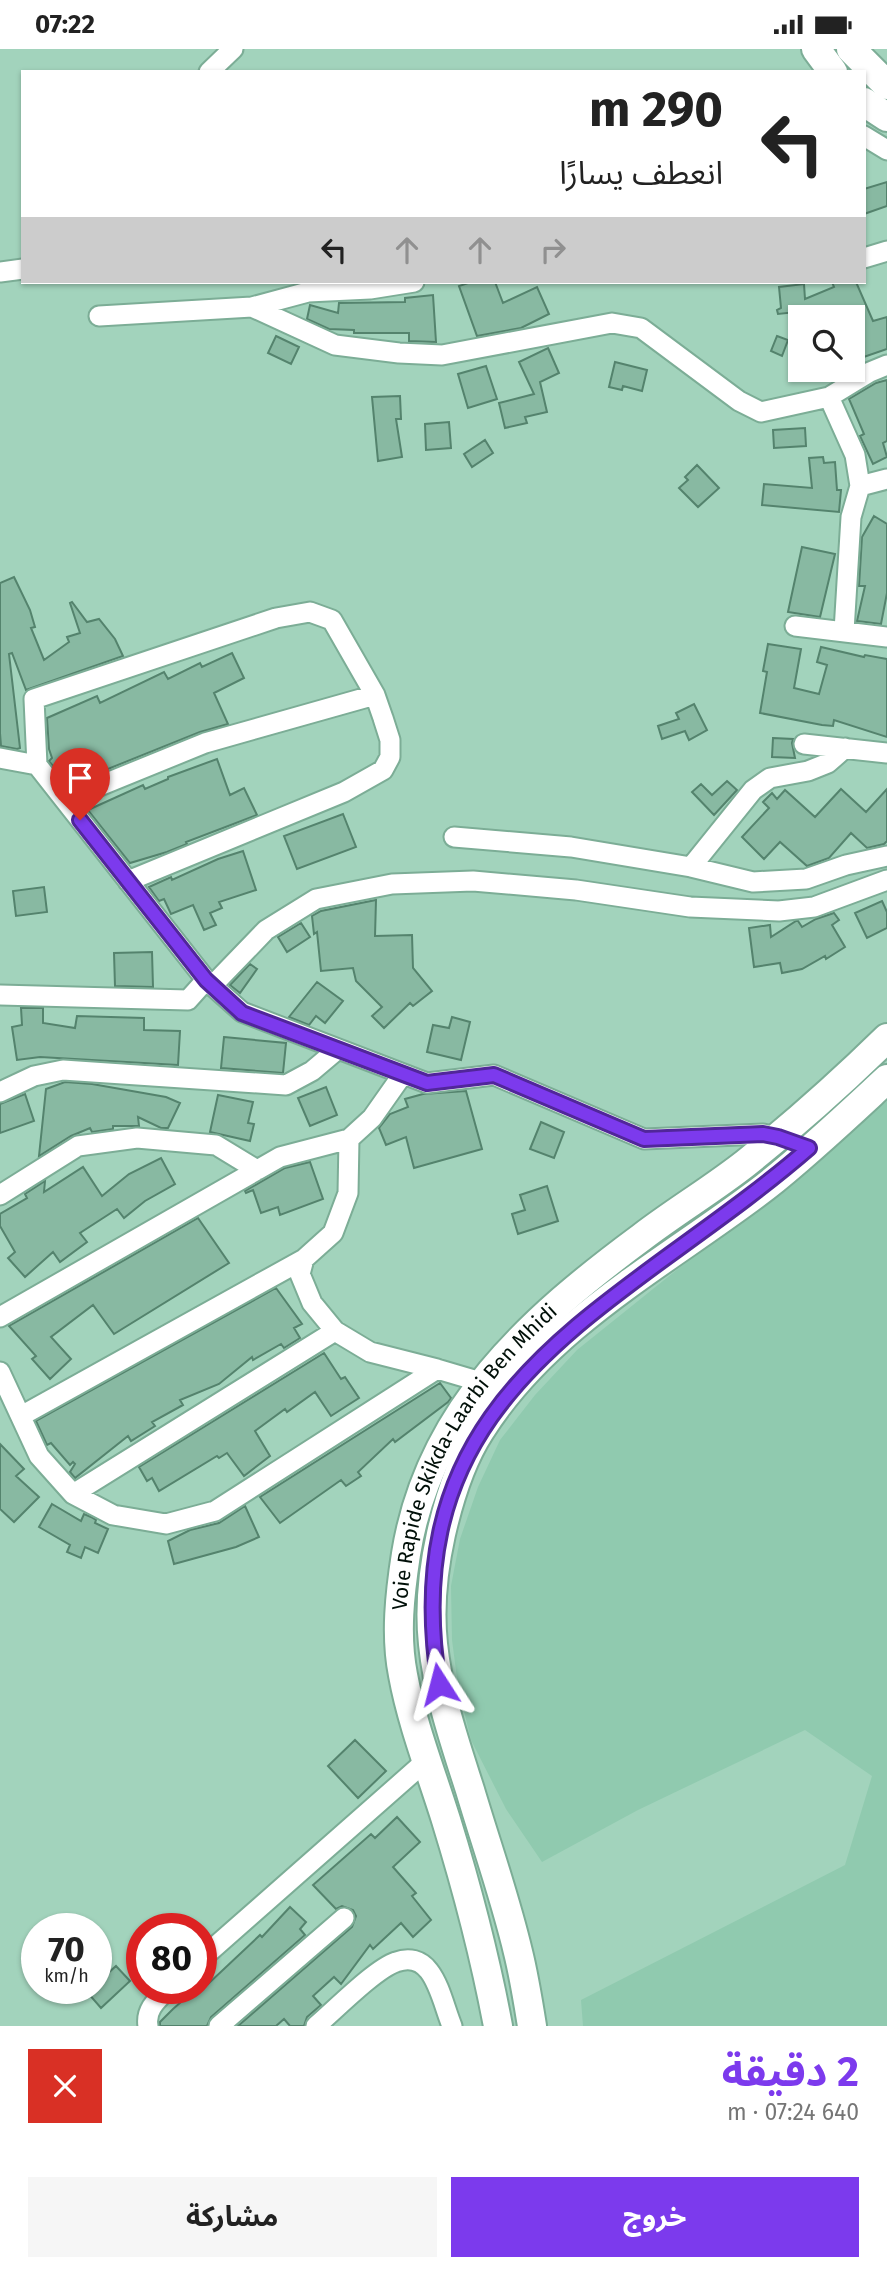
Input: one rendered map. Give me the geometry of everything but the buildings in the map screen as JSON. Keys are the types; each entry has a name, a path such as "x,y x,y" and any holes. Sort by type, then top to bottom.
{"highway":[{"path":"816,49 832,70"},
{"path":"851,49 887,85"},
{"path":"866,103 887,117"},
{"name":"Voie Rapide Skikda-Laarbi Ben Mhidi","path":"498,2026 467,1893 402,1673 399,1623 401,1583 415,1511 426,1481 442,1446 481,1382 524,1334 548,1311 642,1237 744,1165 887,1038"},
{"name":"Voie Rapide Skikda-Laarbi Ben Mhidi","path":"532,2026 518,1951 453,1735 439,1684 433,1645 434,1569 455,1483 478,1433 511,1389 534,1364 582,1321 661,1260 766,1186 887,1079"}],"street":[{"path":"211,70 233,49"},
{"path":"866,137 887,150"},
{"path":"866,257 887,251"},
{"path":"0,272 21,269"},
{"path":"99,316 252,307 308,292 370,289 401,284"},
{"path":"252,307 335,345 399,353 442,355 612,323 641,328 748,408 761,412 829,397 887,365"},
{"path":"829,397 855,455 860,486 851,517 844,631"},
{"path":"860,486 887,479"},
{"path":"128,880 344,793 383,770 390,757 390,740 375,695 332,620 310,613 276,618 34,699 37,765 209,983 242,1013 427,1083 494,1075 644,1139 763,1134 809,1148"},
{"path":"795,626 887,637"},
{"path":"65,800 205,743 375,695"},
{"path":"804,744 887,753"},
{"path":"691,867 753,790 770,778 808,771 828,763 845,748"},
{"path":"0,758 37,765"},
{"path":"454,837 571,847 691,867 753,882 806,879 846,865 887,856"},
{"path":"0,995 188,1000 266,930 316,899 393,884 473,881 576,890 690,907 779,911 814,907 887,880"},
{"path":"0,1092 34,1076 63,1070 286,1085 312,1072 338,1049"},
{"path":"0,1317 280,1157 349,1139 372,1118 404,1074"},
{"path":"0,1195 78,1146 137,1138 216,1145 257,1170"},
{"path":"21,1416 304,1259 333,1233 348,1193 349,1139"},
{"path":"304,1259 300,1274 312,1303 335,1331 370,1352 481,1382"},
{"path":"74,1494 335,1331"},
{"path":"0,1372 39,1456 74,1494 113,1515 166,1524 215,1511 436,1369"},
{"path":"217,1945 427,1760"},
{"path":"219,2026 344,1918"},
{"path":"316,2026 380,1971 395,1962 408,1959 419,1962 430,1972 452,2026"},
{"path":"148,2026 147,2021 154,2004"}],"shaded area":[{"path":"887,1101 887,2026 583,2026 581,2000 845,1865 872,1776 805,1730 638,1810 542,1862 506,1809 471,1740 458,1686 452,1640 451,1586 460,1539 478,1487 500,1440 535,1395 577,1350"}],"route":[{"path":"80,820 206,980 242,1013 427,1083 494,1075 644,1139 763,1134 809,1148 766,1186 661,1260 554,1345 511,1389 478,1433 455,1483 434,1569 433,1645 439,1684"}]}
